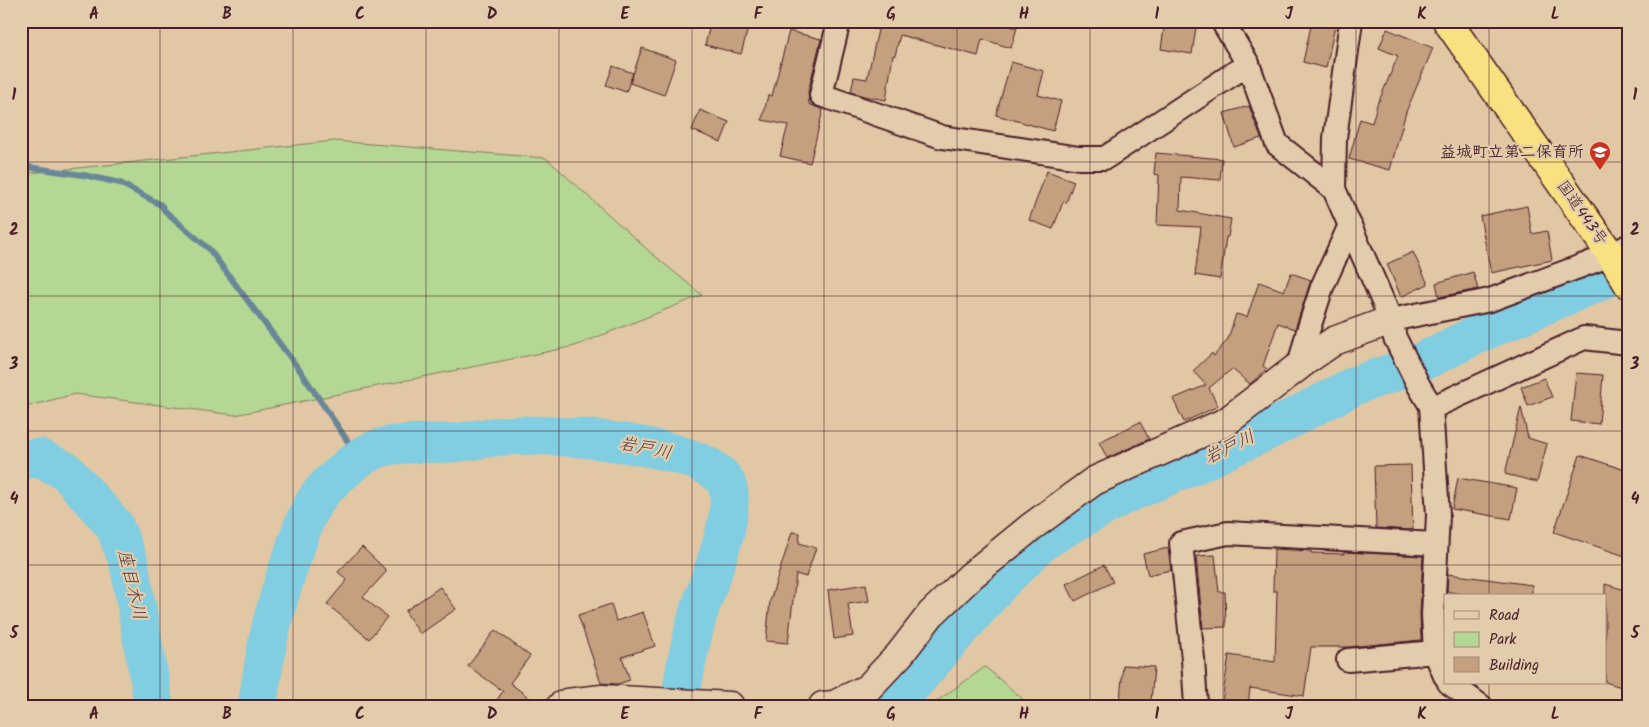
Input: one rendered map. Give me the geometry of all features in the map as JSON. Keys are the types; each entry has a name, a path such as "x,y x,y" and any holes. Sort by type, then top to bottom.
{"highway":[{"name":"国道443号","path":"1447,21 1619,251 1628,284"}],"street":[{"path":"840,21 821,95 942,137 1079,158 1106,158 1248,64"},
{"path":"1222,21 1248,64 1277,144 1334,189"},
{"path":"1351,21 1334,138 1334,189 1393,329 1419,386 1431,406 1438,515 1433,614 1436,652 1444,673"},
{"path":"1299,366 1322,287 1350,225"},
{"path":"823,706 834,705 868,688 900,654 931,614 972,575 1031,527 1094,481 1226,422 1299,366 1334,342 1393,329 1490,300 1619,251"},
{"path":"1431,406 1440,404 1584,338 1628,343"},
{"path":"1196,706 1194,659 1181,542 1228,533 1436,544"},
{"path":"1348,660 1436,652"},
{"path":"1450,684 1481,706"},
{"path":"561,706 602,699 730,706"}],"green space":[{"path":"334,141 546,158 650,252 702,295 575,346 235,415 75,394 21,408 21,174"},
{"path":"985,667 1031,706 930,706"}],"building":[{"path":"711,21 750,21 741,54 705,45"},
{"path":"869,21 995,21 1017,28 1011,48 982,39 978,56 900,35 895,56 893,55 886,100 851,92 854,77 867,79 878,30 868,27"},
{"path":"1165,21 1197,21 1192,54 1161,49"},
{"path":"1312,21 1336,21 1326,68 1303,62"},
{"path":"1387,29 1433,48 1406,112 1390,170 1349,159 1360,119 1372,123 1378,101 1398,56 1379,48"},
{"path":"789,31 821,39 808,92 809,104 823,110 810,163 780,156 788,125 762,120 768,95 772,96"},
{"path":"642,48 676,60 664,95 630,83"},
{"path":"1011,62 1044,71 1038,95 1061,101 1053,131 996,115"},
{"path":"613,66 633,73 626,92 606,85"},
{"path":"1249,106 1261,138 1234,147 1224,113"},
{"path":"700,110 729,122 721,142 692,130"},
{"path":"1156,153 1222,159 1220,180 1181,177 1180,210 1231,219 1228,237 1226,237 1220,279 1195,275 1201,227 1157,225 1159,175 1154,174"},
{"path":"1047,171 1074,181 1066,203 1063,202 1053,229 1029,220"},
{"path":"1527,206 1532,234 1547,231 1552,260 1491,273 1480,216"},
{"path":"1413,252 1428,284 1401,297 1387,264"},
{"path":"1473,272 1478,289 1439,297 1436,283"},
{"path":"1291,273 1311,280 1295,329 1278,323 1263,366 1267,369 1250,384 1232,369 1209,388 1218,406 1184,422 1173,399 1206,385 1193,371 1212,353 1214,356 1228,339 1236,314 1247,317 1259,282 1284,291"},
{"path":"1576,373 1603,375 1599,424 1571,421"},
{"path":"1544,378 1552,397 1528,406 1521,387"},
{"path":"1521,407 1528,438 1547,444 1537,482 1505,474"},
{"path":"1140,422 1149,439 1107,458 1099,442"},
{"path":"1580,455 1628,471 1628,557 1554,532"},
{"path":"1411,465 1413,530 1376,528 1374,466"},
{"path":"1458,478 1517,488 1511,519 1452,509"},
{"path":"792,532 800,533 799,543 816,548 806,577 796,574 788,643 766,641 770,601"},
{"path":"362,547 387,571 363,597 387,617 369,639 327,604 347,580 338,572"},
{"path":"1168,548 1171,570 1148,575 1143,554"},
{"path":"1274,549 1311,551 1311,553 1344,554 1344,552 1423,556 1420,614 1421,640 1348,647 1311,647 1304,696 1250,688 1248,705 1222,701 1229,655 1275,662 1277,591 1273,591"},
{"path":"1215,555 1219,592 1225,592 1226,627 1203,628 1196,556"},
{"path":"1104,565 1113,582 1075,601 1066,584"},
{"path":"1448,574 1532,585 1532,594 1459,594 1447,591"},
{"path":"866,584 869,601 848,604 853,636 834,639 828,590"},
{"path":"1605,584 1628,591 1628,689 1606,682"},
{"path":"440,587 456,609 420,634 405,611"},
{"path":"611,604 616,621 643,612 655,646 622,657 630,680 618,684 601,683 578,615"},
{"path":"495,630 530,656 510,683 540,706 493,706 503,691 468,666"},
{"path":"1123,665 1154,667 1151,702 1120,700"}],"waterway":[{"path":"21,166 83,175 120,183 161,205 165,211 209,249 301,372 359,458"},
{"name":"岩戸川","path":"886,706 910,687 1001,582 1042,542 1066,527 1126,494 1269,430 1356,385 1415,365 1480,333 1628,269"},
{"name":"岩戸川","path":"257,706 268,640 284,580 300,533 314,503 322,491 360,458 371,451 384,447 524,435 625,443 660,450 691,459 715,471 727,485 729,498 725,532 694,629 680,706"},
{"name":"座目木川","path":"21,461 39,458 66,471 114,525 129,563 154,706"}],"place":[{"name":"益城町立第二保育所","path":"1600,171"}]}
